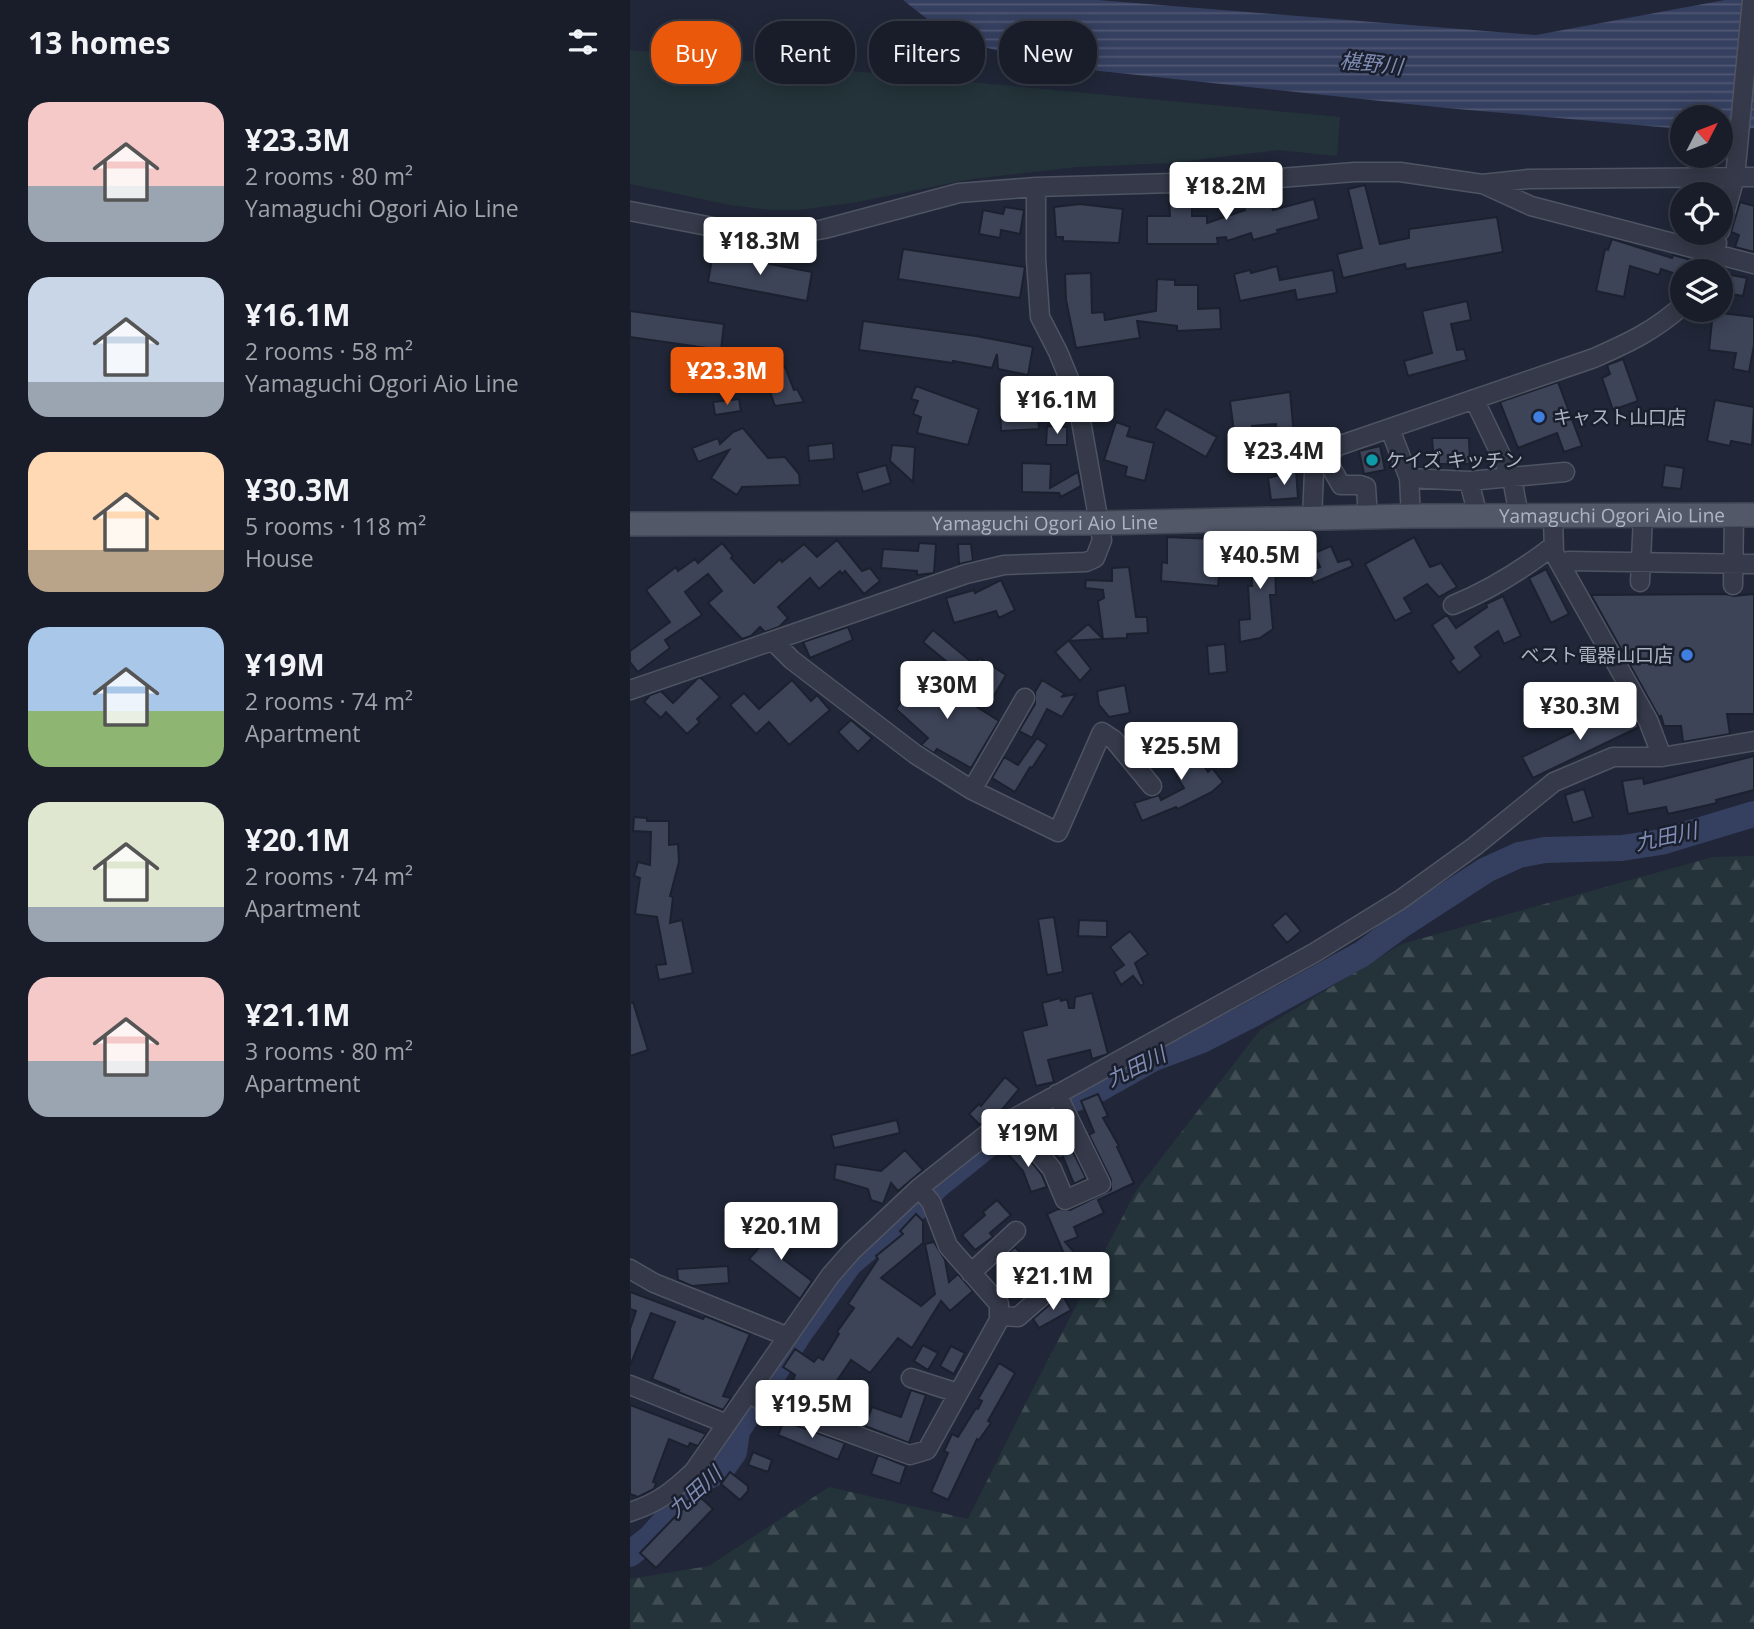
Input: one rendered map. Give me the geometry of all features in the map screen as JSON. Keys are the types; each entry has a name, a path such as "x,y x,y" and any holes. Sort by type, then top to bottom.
{"main road":[{"name":"Yamaguchi Ogori Aio Line","path":"630,524 1099,523 1411,516 1744,515"}],"street":[{"path":"1733,184 1752,0"},
{"path":"630,211 744,233 783,236 824,229 959,193 1036,187 1242,181 1366,172 1400,172 1482,184 1528,179 1754,177"},
{"path":"1482,184 1531,206 1754,264"},
{"path":"630,690 966,574 1004,565 1086,562 1095,558 1102,540 1077,398 1040,317 1036,259 1036,187"},
{"path":"1712,259 1716,245"},
{"path":"1312,518 1314,472 1318,461 1338,446 1594,358 1631,342 1670,317"},
{"path":"1474,399 1512,478 1519,516"},
{"path":"1390,429 1409,478 1411,516"},
{"path":"1324,455 1341,485 1366,487 1368,517"},
{"path":"1409,478 1469,481 1565,472"},
{"path":"1469,481 1478,516"},
{"path":"1733,585 1733,563 1744,515"},
{"path":"1553,516 1554,553 1648,720 1662,757"},
{"path":"1640,582 1643,516"},
{"path":"1453,605 1479,594 1521,570 1553,546"},
{"path":"1568,561 1754,564"},
{"path":"773,641 792,660 915,754 972,790 1058,832 1102,732 1114,740 1152,786"},
{"path":"972,790 1025,698"},
{"path":"630,1512 652,1505 687,1478 727,1424 754,1397 786,1336 837,1267 924,1194 991,1131 1015,1125 1314,953 1400,900 1475,846 1553,782 1614,757 1662,757 1754,741"},
{"path":"1015,1125 1052,1169 1065,1200 1101,1184 1060,1099"},
{"path":"754,1397 910,1455 927,1450 999,1317 999,1304 948,1246 924,1194"},
{"path":"971,1273 1016,1231"},
{"path":"630,1269 654,1283 786,1336"},
{"path":"999,1317 1018,1317 1049,1290"},
{"path":"911,1378 958,1393"},
{"path":"630,1385 727,1424"}],"green space":[{"path":"630,50 651,52 651,84 741,84 741,60 755,62 755,84 855,84 855,71 869,73 869,84 985,84 1340,117 1337,156 1278,150 1171,163 1077,167 971,179 858,202 799,210 730,205 630,184"},
{"path":"1754,856 1754,1629 630,1629 630,1579 709,1566 829,1487 968,1519 1136,1191 1260,1030 1402,944 1713,857"}],"water":[{"name":"椹野川","path":"903,0 1098,0 1536,35 1725,0 1754,0 1754,128 1733,129 1733,105 1670,105 1670,128 1446,108 1097,71 1097,21 999,21 999,51 985,47 985,21 930,21"}],"building":[{"path":"1365,185 1380,244 1409,238 1409,229 1497,217 1503,252 1406,269 1405,264 1343,278 1337,254 1362,248 1348,189"},
{"path":"1268,193 1273,210 1314,199 1319,219 1277,230 1278,233 1253,240 1251,233 1227,241 1226,237 1217,238 1218,244 1147,244 1147,216 1170,216 1169,197 1192,198 1192,216 1207,216 1207,223 1245,210 1242,200"},
{"path":"1740,202 1754,206 1754,252 1735,247 1739,235 1733,233"},
{"path":"1080,204 1123,209 1119,243 1063,241 1063,237 1056,237 1054,207"},
{"path":"1005,207 1024,210 1020,234 1001,230 1000,238 979,234 983,210 1003,214"},
{"path":"1612,239 1672,258 1673,255 1687,259 1670,259 1670,272 1661,269 1659,275 1630,266 1624,297 1596,291 1605,249 1608,250"},
{"path":"903,249 1025,267 1020,298 898,279"},
{"path":"713,253 812,272 807,301 708,282"},
{"path":"1277,266 1280,280 1333,270 1337,293 1297,300 1295,290 1240,301 1234,274 1250,270 1251,273"},
{"path":"1091,273 1092,313 1104,312 1105,320 1156,311 1157,279 1175,280 1175,285 1198,285 1198,309 1220,308 1221,329 1177,331 1177,326 1137,321 1140,338 1076,348 1066,300 1065,274"},
{"path":"1733,275 1747,278 1743,296 1733,294"},
{"path":"1467,301 1471,320 1451,324 1457,350 1464,349 1467,360 1408,376 1404,361 1432,353 1422,311"},
{"path":"630,311 724,324 721,350 630,337"},
{"path":"1733,314 1754,317 1754,345 1749,372 1733,369 1736,353 1709,350 1712,322 1733,322"},
{"path":"863,321 976,336 1033,347 1028,375 998,369 997,354 992,368 859,350"},
{"path":"1623,359 1638,401 1613,410 1602,378 1610,374 1607,365"},
{"path":"785,367 794,390 797,389 804,402 775,406 764,375"},
{"name":"キャスト山口店","path":"1558,382 1582,446 1564,452 1557,433 1518,448 1500,402"},
{"path":"916,386 979,409 968,445 917,433 921,417 913,414 918,401 911,399"},
{"path":"1290,392 1294,434 1277,436 1276,424 1252,426 1255,459 1233,460 1231,432 1234,432 1230,401"},
{"path":"739,399 741,411 715,415 713,402"},
{"path":"1715,400 1754,407 1752,445 1731,441 1730,446 1707,441"},
{"path":"1037,404 1039,429 1001,431 1000,407"},
{"path":"1166,409 1217,437 1206,457 1155,428"},
{"path":"1116,422 1130,427 1127,436 1154,443 1145,481 1125,476 1127,467 1104,460"},
{"path":"1047,426 1067,427 1067,445 1046,445"},
{"path":"743,428 768,458 785,457 799,474 800,485 742,487 737,495 711,478 729,450 698,462 692,448 718,438 720,444 733,432"},
{"path":"1432,438 1469,438 1470,464 1439,464 1439,452 1433,452"},
{"path":"833,443 834,459 809,461 808,446"},
{"path":"892,445 915,447 913,482 890,461"},
{"name":"ケイズ キッチン","path":"1380,446 1385,470 1364,474 1359,451"},
{"path":"1022,463 1051,464 1050,488 1078,472 1081,486 1061,497 1059,493 1022,492"},
{"path":"886,465 891,483 863,492 857,473"},
{"path":"1665,465 1684,468 1681,489 1662,487"},
{"path":"1296,471 1298,498 1271,500 1268,478"},
{"path":"1167,537 1215,539 1214,567 1220,567 1218,586 1161,581 1162,562 1167,563"},
{"path":"1414,537 1430,567 1441,563 1457,587 1439,597 1427,584 1404,598 1412,612 1395,621 1365,564"},
{"path":"1274,539 1276,595 1270,595 1273,629 1260,638 1240,642 1239,620 1250,619 1248,586 1252,586 1251,540"},
{"path":"837,540 862,571 870,568 880,581 864,594 845,571 842,574 840,571 819,589 810,578 778,607 788,618 779,627 765,632 760,627 751,636 742,639 708,603 722,591 708,574 685,592 702,615 665,640 670,648 638,672 630,662 630,651 670,622 646,590 676,567 678,571 695,559 698,563 722,543 733,556 731,558 754,583 780,559 782,562 804,544 817,557"},
{"path":"919,543 936,544 934,573 917,575 917,571 881,568 883,549 918,551"},
{"path":"958,544 971,544 973,561 959,564"},
{"path":"1331,546 1338,562 1350,559 1353,566 1313,583 1309,570 1320,567 1314,553"},
{"path":"1129,567 1136,617 1147,617 1148,633 1127,634 1127,638 1103,639 1098,601 1104,598 1103,590 1085,588 1086,580 1112,581 1112,568"},
{"path":"1546,569 1569,614 1551,623 1529,578"},
{"path":"1001,580 1015,610 999,618 996,611 954,623 946,598 974,590 975,593"},
{"name":"ベスト電器山口店","path":"1754,594 1754,714 1727,714 1730,734 1683,742 1681,726 1664,726 1661,716 1659,717 1591,595"},
{"path":"1503,596 1521,636 1504,644 1498,631 1475,647 1481,656 1459,673 1450,661 1454,658 1432,625 1447,615 1456,628 1487,607 1486,604"},
{"path":"1088,624 1103,639 1069,641 1091,669 1080,681 1055,652"},
{"path":"848,627 853,640 810,658 803,642"},
{"path":"933,630 975,665 979,658 1006,675 992,699 923,642"},
{"path":"1225,644 1227,672 1209,674 1207,646"},
{"path":"916,676 935,689 939,683 999,721 971,768 937,749 934,753 921,745 928,738 896,709"},
{"path":"698,678 720,697 697,719 700,722 687,734 666,712 661,718 644,702 650,695 661,691 673,703"},
{"path":"792,680 811,701 817,695 830,710 789,745 769,722 756,734 730,705 744,693 759,709"},
{"path":"1042,680 1065,694 1061,697 1076,694 1062,717 1047,709 1032,738 1019,731 1035,704 1035,692"},
{"path":"1125,685 1130,713 1109,717 1099,705 1097,691"},
{"path":"1627,706 1639,727 1533,778 1522,757"},
{"path":"851,720 872,738 858,752 838,732"},
{"path":"1176,737 1191,757 1196,754 1208,772 1212,768 1223,782 1212,792 1178,809 1176,807 1142,821 1134,803 1159,795 1161,800 1184,788 1159,747"},
{"path":"1037,738 1047,745 1015,792 992,778 1004,757 1018,765"},
{"path":"1754,756 1754,790 1716,800 1717,803 1668,814 1666,807 1628,814 1622,781 1643,778 1644,784"},
{"path":"1584,789 1593,817 1573,823 1565,795"},
{"path":"634,817 647,818 647,821 669,821 669,845 678,844 679,862 670,896 673,897 670,923 682,920 693,973 659,980 656,965 666,964 657,917 635,914 640,878 634,876 638,862 650,865 651,832 633,831"},
{"path":"1286,913 1301,931 1287,943 1272,925"},
{"path":"1054,917 1063,972 1047,975 1038,919"},
{"path":"1079,920 1107,921 1107,937 1078,936"},
{"path":"1130,931 1148,954 1135,963 1144,984 1141,986 1133,976 1121,985 1114,972 1124,965 1110,947"},
{"path":"1092,993 1108,1054 1092,1059 1090,1050 1048,1060 1054,1082 1036,1086 1022,1031 1047,1025 1042,1003 1067,999 1069,1008 1074,1008 1075,997"},
{"path":"633,1002 648,1050 630,1056 630,1003"},
{"path":"1005,1077 1019,1089 1000,1112 997,1110 980,1125 969,1114 979,1104 981,1106"},
{"path":"1098,1094 1108,1116 1103,1118 1119,1146 1117,1147 1134,1183 1098,1200 1104,1213 1074,1227 1078,1237 1065,1242 1091,1271 1075,1285 1056,1264 1065,1256 1047,1214 1058,1209 1070,1210 1111,1190 1111,1180 1089,1135 1094,1132 1081,1101"},
{"path":"1052,1110 1086,1178 1074,1184 1063,1157 1059,1159 1039,1117"},
{"path":"897,1120 900,1133 834,1148 831,1135"},
{"path":"1017,1144 1042,1175 1047,1187 1031,1192 1023,1171 1007,1153"},
{"path":"905,1150 923,1170 898,1191 891,1183 883,1204 871,1200 868,1189 834,1179 836,1164 881,1171"},
{"path":"997,1200 1011,1215 990,1233 993,1237 975,1250 962,1235 985,1215 983,1212"},
{"path":"916,1214 923,1221 923,1243 881,1278 921,1306 935,1294 925,1244 934,1242 945,1260 949,1282 958,1274 973,1291 950,1311 941,1301 912,1348 898,1338 870,1373 851,1360 828,1394 850,1400 844,1419 787,1398 795,1375 783,1367 795,1349 814,1362 818,1357 823,1360 839,1334 837,1332 854,1308 848,1304 878,1259 876,1256 903,1234 900,1231"},
{"path":"780,1224 796,1238 779,1256 812,1281 800,1299 749,1259"},
{"path":"1015,1247 1025,1258 1022,1260 1041,1282 1024,1297 1009,1279 1012,1276 999,1262"},
{"path":"728,1266 729,1283 692,1286 678,1280 677,1269"},
{"path":"630,1292 703,1319 705,1316 750,1334 723,1396 731,1398 723,1410 652,1379 675,1322 651,1313 630,1366 630,1329 636,1311 630,1309"},
{"path":"1062,1294 1071,1310 1039,1328 1033,1319"},
{"path":"923,1345 938,1353 928,1370 914,1361"},
{"path":"951,1346 965,1353 954,1374 940,1366"},
{"path":"999,1363 1015,1373 988,1421 991,1423 979,1440 977,1439 948,1500 931,1492 948,1453 944,1451 952,1434 958,1437 976,1408 978,1409 982,1401 978,1399"},
{"path":"911,1390 926,1395 909,1443 865,1426 872,1407 901,1417"},
{"path":"630,1405 706,1434 698,1446 690,1443 688,1447 669,1439 653,1482 656,1483 654,1489 638,1497 630,1494"},
{"path":"784,1421 845,1443 838,1460 778,1435"},
{"path":"753,1452 772,1460 768,1472 748,1465"},
{"path":"878,1455 906,1466 900,1484 871,1474"},
{"path":"730,1472 748,1486 748,1491 740,1500 721,1484"},
{"path":"697,1494 713,1509 656,1568 640,1553"}],"waterway":[{"name":"九田川","path":"630,1554 651,1537 703,1479 722,1469 734,1452 737,1431 799,1334 850,1263 893,1232 937,1186 994,1140 1042,1112 1099,1089 1154,1058 1202,1040 1251,1015 1362,954 1486,870 1519,855 1545,850 1622,848 1661,842 1754,814"}],"place":[{"name":"キャスト山口店","path":"1539,417"},
{"name":"ケイズ キッチン","path":"1372,460"},
{"name":"ベスト電器山口店","path":"1687,655"}]}
